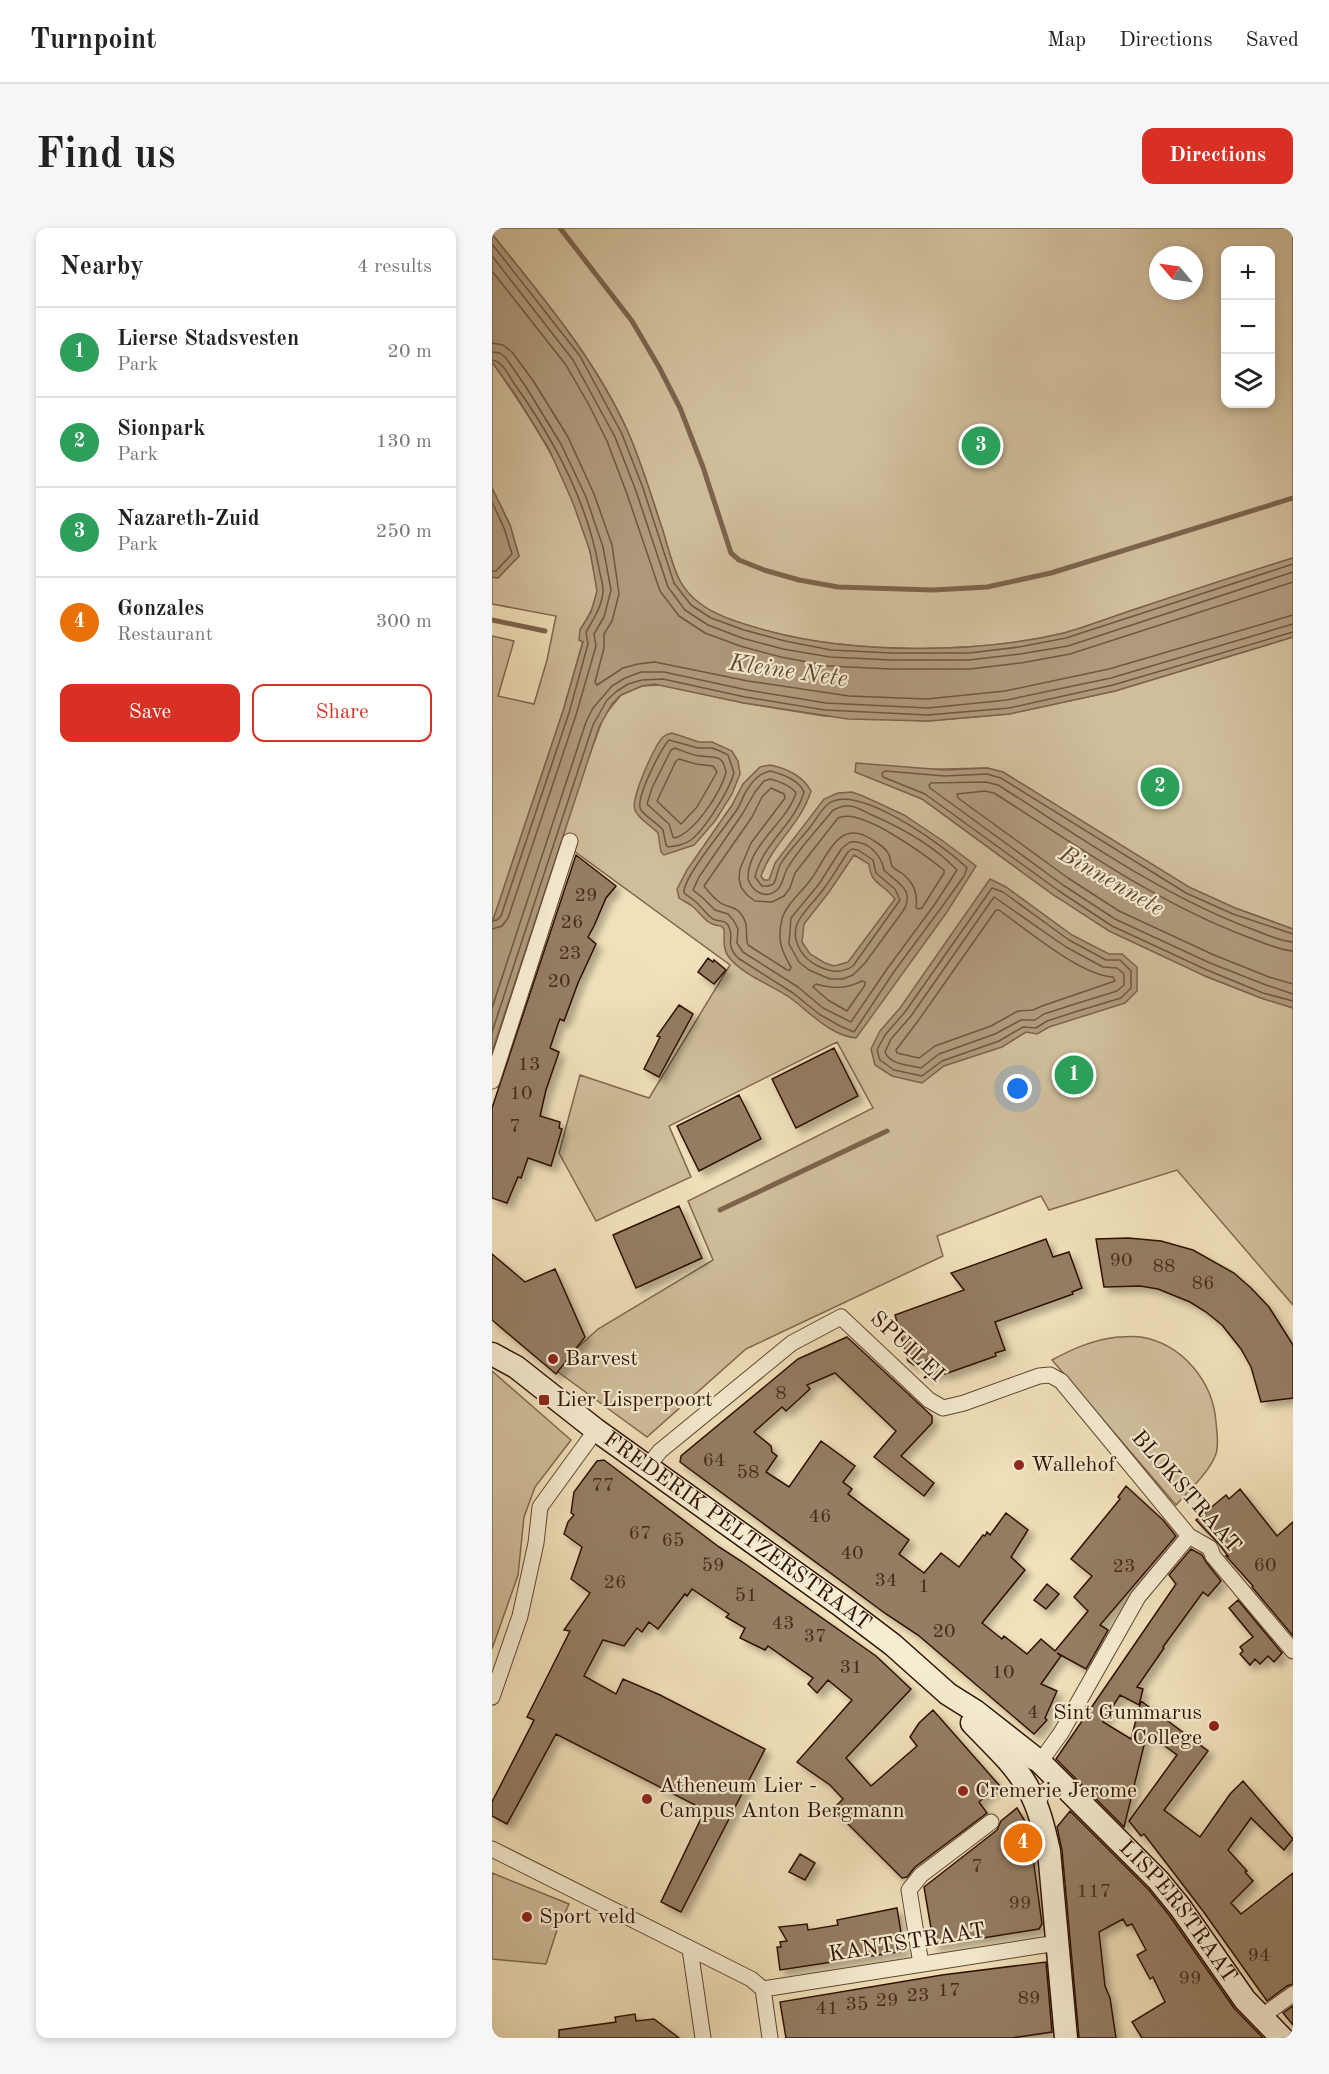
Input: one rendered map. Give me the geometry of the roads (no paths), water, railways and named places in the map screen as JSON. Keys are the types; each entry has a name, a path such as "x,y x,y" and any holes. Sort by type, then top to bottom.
{"street":[{"path":"492,1081 570,841"},
{"name":"SPUILEI","path":"648,1466 660,1451 792,1342 841,1317 929,1400 943,1408 964,1403 1039,1376"},
{"name":"FREDERIK PELTZERSTRAAT","path":"492,1354 516,1367 597,1430 884,1638 948,1694 975,1711 1040,1762"},
{"name":"BLOKSTRAAT","path":"1039,1376 1050,1375 1061,1382 1189,1536 1210,1548 1213,1556 1293,1651"},
{"path":"492,1697 520,1616 536,1543 540,1507 597,1430"},
{"path":"1005,1758 1016,1762 1040,1762 1061,1733 1138,1598 1189,1536"},
{"name":"FREDERIK PELTZERSTRAAT","path":"948,1694 961,1712 1005,1758 1032,1797"},
{"name":"LISPERSTRAAT","path":"1040,1762 1158,1880 1180,1907 1245,2000 1281,2038"},
{"path":"1066,2038 1049,1851 1032,1797 1039,1798 1050,1788 1058,1786 1068,1791"},
{"path":"921,1964 909,1890 921,1875 991,1822"},
{"path":"492,1848 751,1979 763,1989 770,2038"},
{"name":"KANTSTRAAT","path":"763,1989 1057,1943"},
{"path":"690,1948 703,2038"},
{"path":"1261,2017 1293,1994"}],"water":[{"name":"Kleine Nete","path":"492,234 584,353 600,379 633,444 680,581 696,601 718,614 768,631 838,644 916,649 993,645 1064,633 1293,558 1293,637 1115,691 1009,714 928,721 848,719 744,703 654,684 642,686 621,695 612,704 599,727 492,1052 492,923 563,711 583,642 579,640 580,630 591,612 597,591 590,551 573,503 549,449 492,362"},
{"path":"492,488 510,525 519,556 498,578 492,577"},
{"path":"672,733 699,742 712,742 732,751 738,761 740,774 732,794 715,821 694,845 664,855 661,852 658,833 639,816 634,804 644,772 655,750 663,737"},
{"name":"Binnennete","path":"856,763 945,770 987,768 1003,772 1189,887 1235,908 1293,929 1293,1008 1205,976 1109,931 1055,896 922,799 855,772"},
{"path":"770,765 782,768 799,777 811,791 801,814 766,865 761,876 764,880 769,880 775,863 824,799 838,793 852,792 904,815 976,866 947,912 856,1038 828,1028 789,997 740,968 726,953 724,929 708,922 692,906 679,898 677,889 687,870 732,805 743,784 760,767","holes":["854,855 869,864 875,881 895,899 848,962 834,966 825,963 810,954 802,942 804,924"]},
{"path":"990,879 1006,887 1072,935 1109,954 1122,954 1137,967 1137,991 1125,1003 1049,1027 1037,1034 1026,1032 1002,1047 944,1066 922,1083 892,1076 875,1065 871,1049 880,1031 900,1008"}],"waterway":[{"path":"560,228 632,321 659,367 680,408 703,467 731,553 739,560 764,570 799,580 838,587 933,590 987,587 1051,573 1293,498"},
{"path":"492,620 545,631"},
{"path":"720,1210 887,1131"}],"place":[{"name":"Nazareth-Zuid","path":"981,446"},
{"name":"Sionpark","path":"1160,787"},
{"name":"Lierse Stadsvesten","path":"1074,1075"},
{"name":"Barvest","path":"553,1359"},
{"name":"Lier Lisperpoort","path":"544,1400"},
{"name":"Wallehof","path":"1019,1465"},
{"name":"Sint Gummarus College","path":"1214,1726"},
{"name":"Cremerie Jerome","path":"963,1791"},
{"name":"Atheneum Lier - Campus Anton Bergmann","path":"647,1799"},
{"name":"Gonzales","path":"1023,1843"},
{"name":"Sport veld","path":"527,1917"}]}
